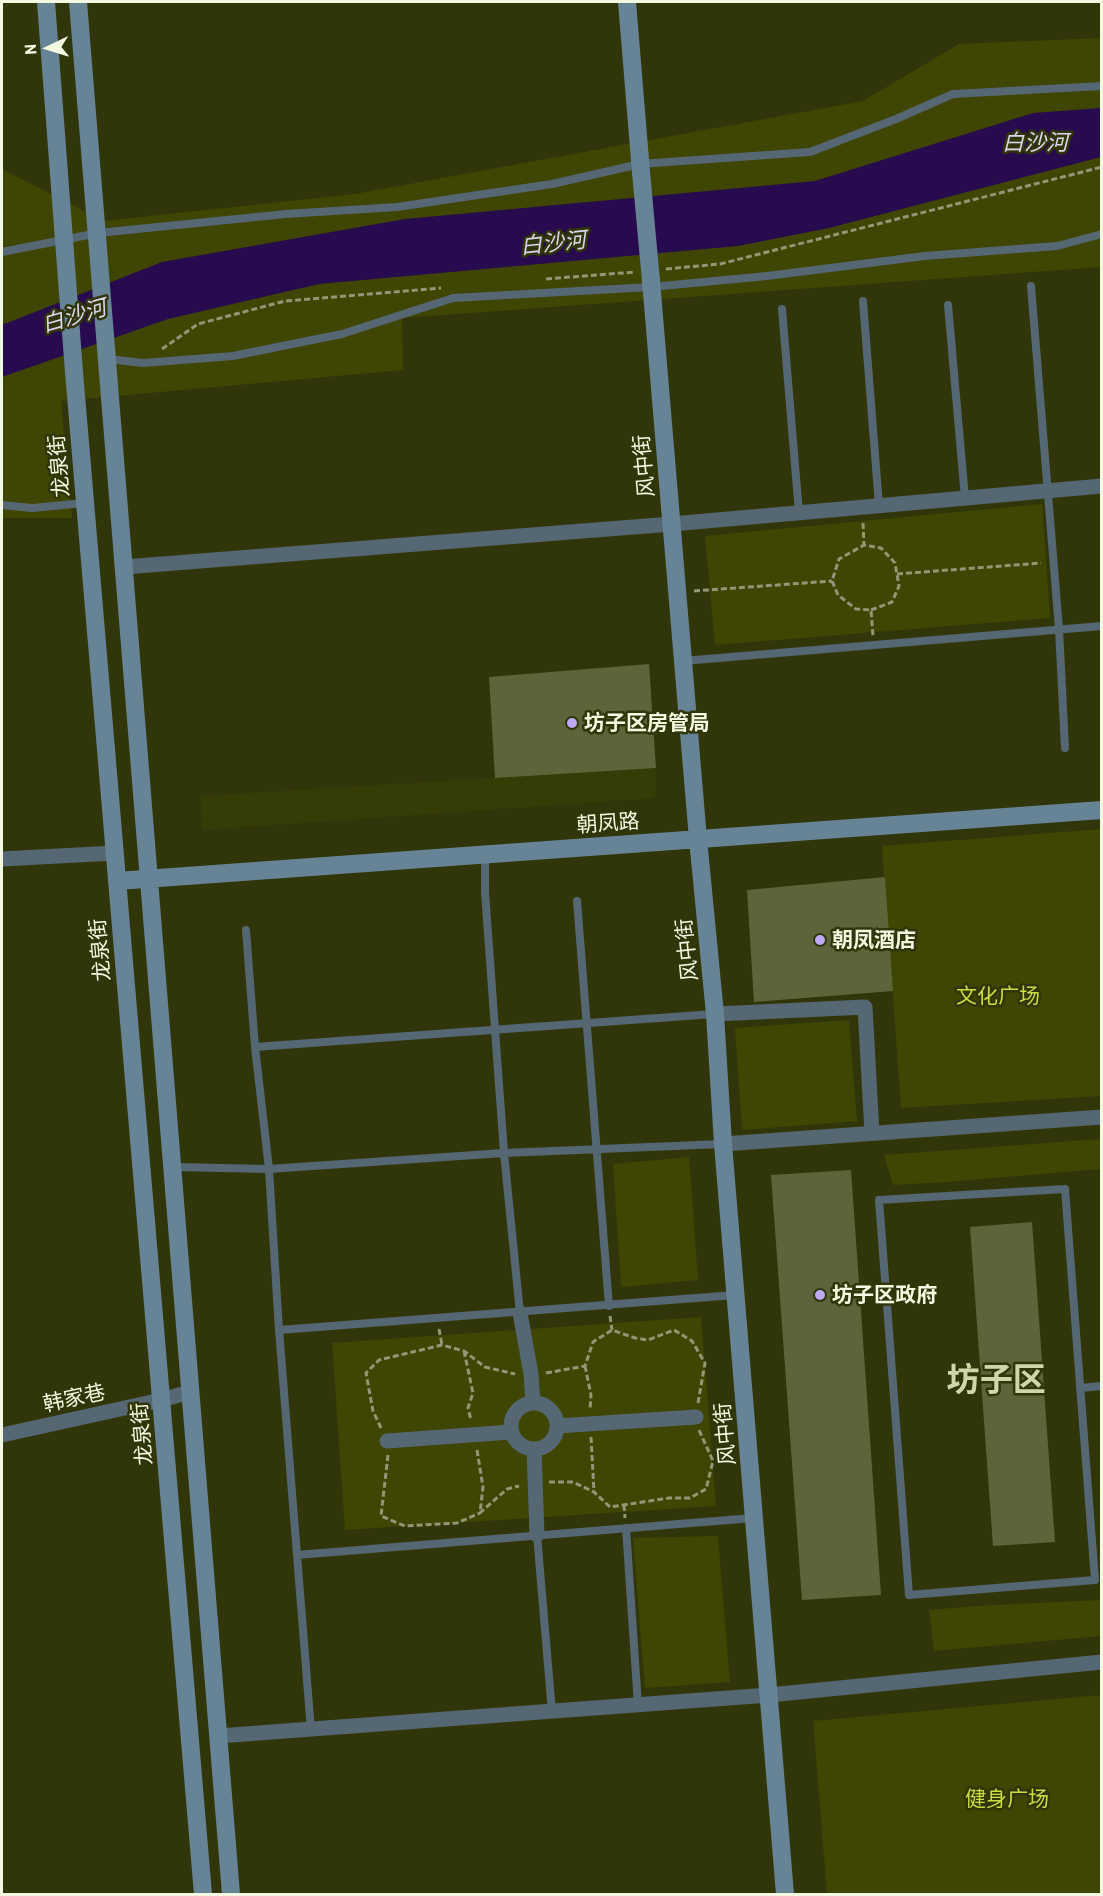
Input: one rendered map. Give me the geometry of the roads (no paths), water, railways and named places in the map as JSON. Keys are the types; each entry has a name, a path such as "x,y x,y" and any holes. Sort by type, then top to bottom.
{"street":[{"name":"龙泉街","path":"46,2 74,372 203,1894"},
{"path":"78,2 231,1894"},
{"name":"风中街","path":"627,2 698,839 716,1014 723,1144 785,1894"},
{"path":"124,567 672,524 1101,486"},
{"name":"朝凤路","path":"117,880 1101,810"},
{"path":"2,859 115,853"},
{"path":"716,1014 865,1007 872,1134"},
{"path":"723,1144 1101,1117"},
{"path":"520,1313 531,1374 533,1402"},
{"name":"韩家巷","path":"2,1435 190,1392"},
{"path":"533,1402 547,1407 556,1418 557,1426 556,1433 547,1445 534,1449 519,1444 511,1432 510,1425 515,1412 520,1407 533,1402"},
{"path":"557,1426 696,1417"},
{"path":"387,1441 511,1432"},
{"path":"534,1449 537,1535"},
{"path":"218,1737 770,1695 1101,1662"}],"lane":[{"path":"2,252 98,233 397,207 552,184 640,168 810,152 954,94 1101,86"},
{"path":"107,357 143,363 232,356 342,334 453,298 649,279 767,276 925,256 1057,246 1101,234"},
{"path":"1030,286 1049,491 1065,748"},
{"path":"863,301 879,506"},
{"path":"948,305 965,498"},
{"path":"782,309 799,513"},
{"path":"2,506 32,508 85,502"},
{"path":"683,662 1101,626"},
{"path":"485,854 485,892 504,1153 520,1313"},
{"path":"577,901 609,1306"},
{"path":"246,930 255,1047 269,1168 279,1330 311,1730"},
{"path":"255,1047 716,1014"},
{"path":"172,1167 269,1168 504,1153 723,1144"},
{"path":"1065,1189 1080,1388 1095,1580 909,1595 879,1200 1065,1189"},
{"path":"279,1330 736,1295"},
{"path":"1080,1388 1101,1386"},
{"path":"297,1555 754,1518"},
{"path":"626,1528 638,1705"},
{"path":"537,1535 552,1712"}],"water":[{"name":"白沙河","path":"1101,108 1101,157 829,228 738,246 319,284 168,319 2,377 2,324 162,262 405,219 815,181 1033,113"}],"place":[{"name":"坊子区房管局","path":"572,723"},
{"name":"朝凤酒店","path":"820,940"},
{"name":"坊子区政府","path":"820,1295"}],"district":[{"name":"坊子区","path":"996,1380"}],"park label":[{"name":"文化广场","path":"998,996"},
{"name":"健身广场","path":"1007,1799"}]}
